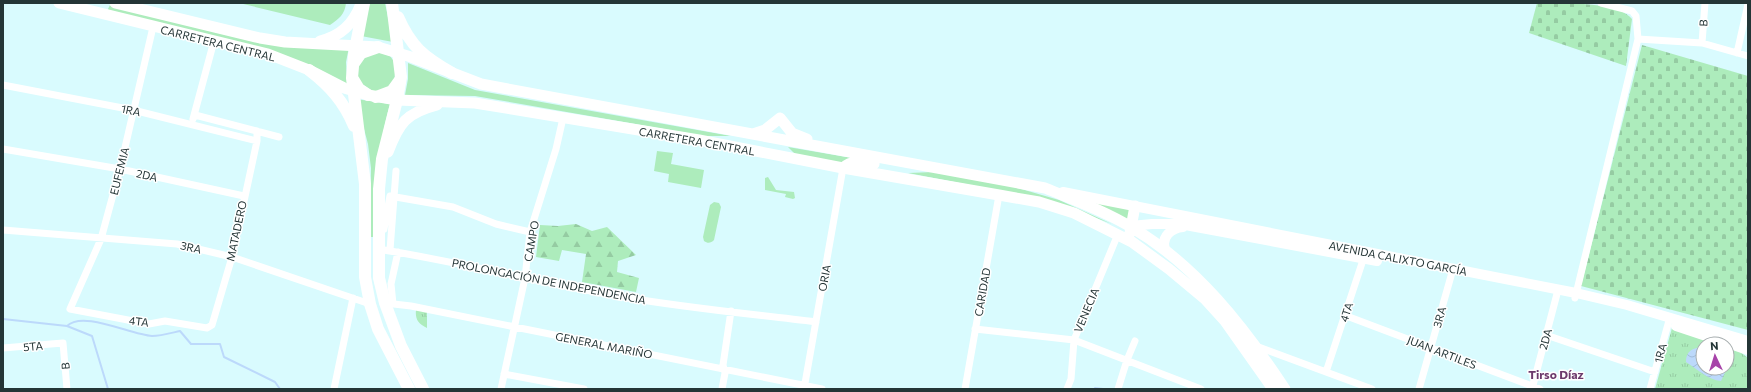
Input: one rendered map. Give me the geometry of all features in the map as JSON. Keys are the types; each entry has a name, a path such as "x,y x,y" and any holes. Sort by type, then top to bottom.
{"highway":[{"path":"363,3 352,68 353,91 365,184 365,277 370,304 381,335 409,389"},
{"path":"392,3 401,74 397,100 382,159 380,180 384,249 379,278 389,304 401,346 423,389"},
{"path":"392,3 407,37 415,46 439,65 452,73"},
{"path":"380,48 395,58 401,74 392,91 372,96 356,85 352,68 357,56 362,52 380,48"},
{"path":"309,70 325,82 335,93 349,114 360,138"}],"main road":[{"name":"CARRETERA CENTRAL","path":"59,3 81,5 153,27 268,54 309,70 353,91 372,96 397,100 475,103 699,140 843,168 999,194 1039,202 1074,213 1132,242 1218,306 1263,365 1285,389"},
{"name":"CARRETERA CENTRAL","path":"115,3 125,4 260,38 285,42 356,45 380,48 399,53 481,84 1045,188 1131,226 1177,260 1254,345 1274,389"},
{"path":"285,42 321,41 334,36 349,26 363,3"},
{"path":"380,180 396,132 404,121 414,113 424,108 450,102"},
{"path":"749,134 765,130 780,118 797,136 825,144 833,149"},
{"path":"770,154 773,138"},
{"path":"843,168 851,162 900,168 930,167"},
{"name":"AVENIDA CALIXTO GARCÍA","path":"1045,188 1364,255 1627,305 1747,348"},
{"path":"1132,242 1131,226 1135,206"},
{"path":"1074,213 1112,227 1131,226"},
{"name":"AVENIDA CALIXTO GARCÍA","path":"1131,226 1180,224 1364,255"},
{"path":"1165,250 1165,241 1172,230 1195,226"},
{"path":"1169,269 1177,260"}],"street":[{"path":"1575,295 1638,39 1636,16 1632,11 1601,3"},
{"path":"1699,3 1704,6"},
{"path":"1737,53 1748,4"},
{"name":"B","path":"1702,43 1704,6"},
{"name":"EUFEMIA","path":"70,309 101,239 120,168 153,27"},
{"path":"1638,39 1702,43 1748,56"},
{"path":"192,125 214,41"},
{"name":"1RA","path":"3,85 134,110 257,141"},
{"path":"194,115 280,136"},
{"name":"CAMPO","path":"501,389 525,278 530,232 556,149 563,118"},
{"name":"MATADERO","path":"208,328 212,325 232,256 257,141 257,131"},
{"name":"2DA","path":"3,149 120,168 244,196"},
{"name":"ORIA","path":"804,387 843,168"},
{"path":"394,197 396,171"},
{"name":"CARIDAD","path":"965,389 999,194"},
{"path":"384,249 384,222 390,196 453,207 496,224 530,232"},
{"name":"3RA","path":"3,230 177,244 232,256 370,304"},
{"name":"VENECIA","path":"1067,389 1071,379 1074,340 1118,234"},
{"name":"PROLONGACIÓN DE INDEPENDENCIA","path":"384,249 624,297 816,322"},
{"path":"389,304 391,284 398,252"},
{"name":"4TA","path":"1326,372 1364,255"},
{"name":"3RA","path":"1419,389 1452,272"},
{"name":"2DA","path":"1532,388 1557,292"},
{"path":"334,389 354,298"},
{"name":"GENERAL MARIÑO","path":"389,304 515,327 724,369 804,387 822,389"},
{"name":"4TA","path":"70,309 149,324 165,321 208,328"},
{"path":"722,389 725,373 723,365 731,311"},
{"name":"JUAN ARTILES","path":"1344,315 1532,388 1540,389"},
{"name":"1RA","path":"1650,389 1669,321"},
{"path":"975,330 1074,340 1201,389"},
{"path":"1546,335 1655,372"},
{"path":"1118,389 1135,341"},
{"name":"B","path":"63,343 67,389"},
{"name":"5TA","path":"3,348 63,343"},
{"path":"1254,345 1372,389"},
{"path":"1263,365 1280,355"},
{"path":"504,374 584,389"}],"green space":[{"path":"239,3 346,3 341,16 330,25"},
{"path":"370,3 385,3 393,42 361,36"},
{"path":"1537,3 1588,4 1615,9 1625,13 1632,19 1626,66 1529,33"},
{"path":"110,5 273,45 349,47 346,62 347,84 316,68 109,11 108,9"},
{"path":"1642,45 1748,76 1748,330 1581,286"},
{"path":"376,51 390,56 396,64 394,84 377,94 356,80 358,61"},
{"path":"408,63 475,90 731,136 704,136 475,96 405,95 408,79"},
{"path":"356,99 390,104 379,154 374,202 373,237 370,237 371,168 368,144"},
{"path":"788,147 858,159 841,163 796,155"},
{"path":"657,151 673,153 671,164 704,170 701,188 668,182 669,174 654,171"},
{"path":"934,172 1011,186 1059,200 1112,224 1048,200 908,173"},
{"path":"768,177 776,190 794,192 795,198 785,197 786,194 765,190 765,178"},
{"path":"1088,200 1132,209 1129,221"},
{"path":"714,202 719,203 721,207 714,240 708,243 704,241 703,237 710,205"},
{"path":"576,224 592,231 607,227 636,255 618,261 617,272 639,278 636,292 582,282 586,254 562,250 559,261 536,257 540,225 558,226"},
{"path":"416,310 427,312 427,328 421,325 418,321"},
{"path":"1672,328 1696,336 1695,376 1735,376 1735,350 1748,358 1748,389 1655,389"}],"water":[{"path":"1695,348 1695,368 1686,362 1687,355 1690,351"},
{"path":"1707,376 1723,376 1721,381"}],"waterway":[{"path":"3,319 67,326 92,336 108,389"},
{"path":"67,326 74,322 95,322 152,336 180,331 191,344 220,344 224,357 275,382 280,389"},
{"path":"1095,388 1103,389"}],"district":[{"name":"Tirso Díaz","path":"1556,374"}]}
